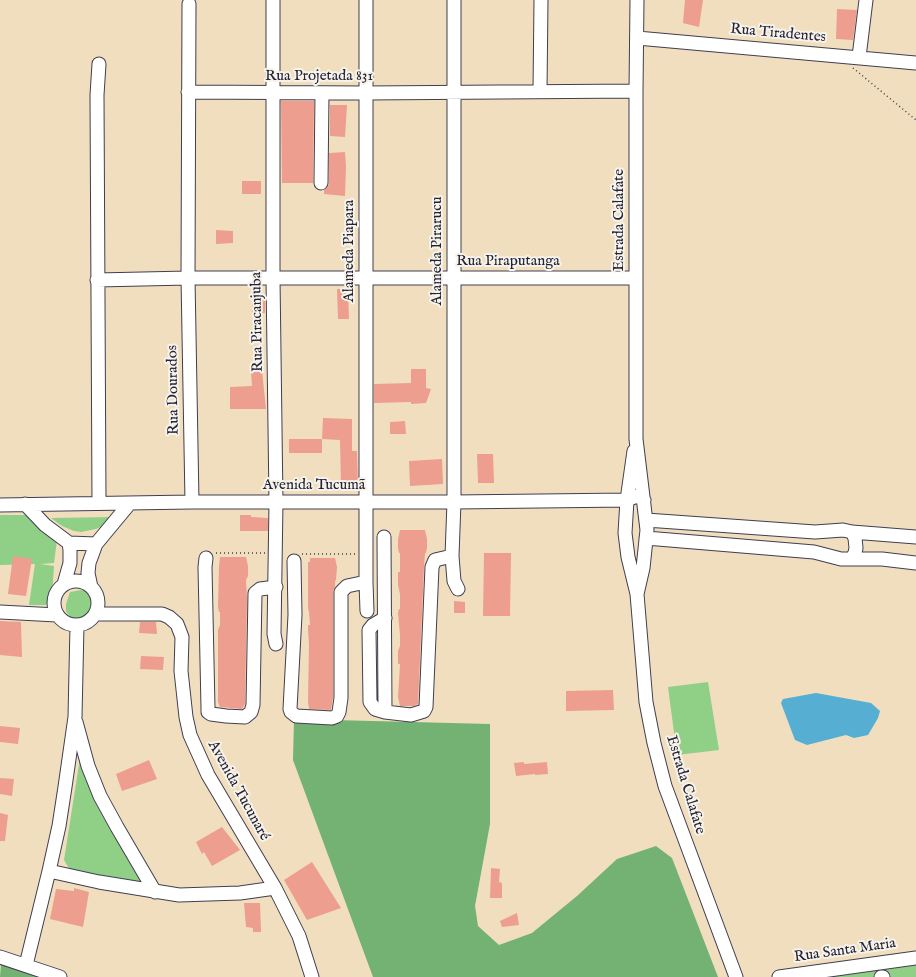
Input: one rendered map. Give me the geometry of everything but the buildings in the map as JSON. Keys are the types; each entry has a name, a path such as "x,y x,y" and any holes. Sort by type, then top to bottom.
{"street":[{"name":"Rua Piracanjuba","path":"273,0 273,278 276,502 276,588 274,634 276,644"},
{"name":"Alameda Piapara","path":"366,0 367,611"},
{"name":"Alameda Pirarucu","path":"454,0 454,502"},
{"path":"540,91 541,0"},
{"name":"Estrada Calafate","path":"637,0 636,439 646,520 646,544 643,568 637,594"},
{"path":"859,57 866,0"},
{"path":"188,278 189,4"},
{"name":"Rua Tiradentes","path":"637,38 916,63"},
{"path":"99,64 97,95 99,503"},
{"name":"Rua Projetada 831","path":"188,92 366,93 636,91"},
{"path":"321,182 322,93"},
{"name":"Rua Piraputanga","path":"97,280 188,278 636,278"},
{"name":"Rua Dourados","path":"188,278 192,502"},
{"name":"Estrada Calafate","path":"636,439 627,500 625,533 631,572 637,594 646,702 654,743 665,786 736,977"},
{"name":"Avenida Tucumã","path":"0,505 192,502 454,502 627,500 637,496 644,500"},
{"path":"454,502 452,556 454,581 458,589"},
{"path":"91,587 88,573 89,563 96,544 130,503"},
{"path":"25,504 45,525 68,543 96,544"},
{"path":"646,520 815,532 843,530 916,537"},
{"path":"852,532 855,538 856,548 852,558"},
{"path":"384,538 385,712 411,715 424,711 426,707 432,567 435,560 452,556"},
{"path":"64,584 75,581 86,584 95,591 98,602 95,614 88,622 77,626 65,623 57,615 55,610 54,598 64,584 70,563 70,550 68,543"},
{"path":"627,546 630,551 638,554 646,544 814,552 841,559 882,559 916,563"},
{"path":"206,558 208,712 211,714 245,716 251,712 255,593 260,588 276,588"},
{"path":"294,561 294,629 290,709 296,716 332,718 337,716 341,698 342,592 347,586 366,582"},
{"path":"0,612 57,615"},
{"name":"Avenida Tucunaré","path":"95,614 162,614 169,617 177,624 182,637 181,671 184,703 190,735 208,775 275,888 299,936 312,977"},
{"path":"26,965 49,871 60,818 75,717 77,626"},
{"path":"75,717 88,766 100,796 155,892"},
{"path":"49,871 99,882 179,895 240,893 275,888"},
{"path":"0,957 60,977"},
{"name":"Rua Santa Maria","path":"779,977 916,958"}],"path":[{"path":"838,56 916,120"},
{"path":"206,558 215,553 276,554"},
{"path":"294,561 294,557 302,554 366,554"}],"green space":[{"path":"0,515 27,515 57,540 54,563 40,564 54,566 52,596 46,605 29,605 35,564 0,565"},
{"path":"114,517 103,526 81,532 62,526 51,518"},
{"path":"81,590 89,592 95,598 96,607 92,618 80,621 71,618 66,611 66,604 70,592"},
{"path":"708,682 719,750 677,755 668,687"},
{"path":"294,719 490,724 490,824 475,906 478,926 499,945 532,933 577,896 617,859 656,846 672,858 718,977 373,977 293,760"},
{"path":"81,752 142,881 135,883 70,870 64,860"},
{"path":"1,964 44,977 0,977"},
{"path":"916,965 916,977 816,977"}],"water":[{"path":"816,693 871,703 880,711 878,718 868,735 854,738 846,735 807,745 795,740 781,703 783,699"}]}
